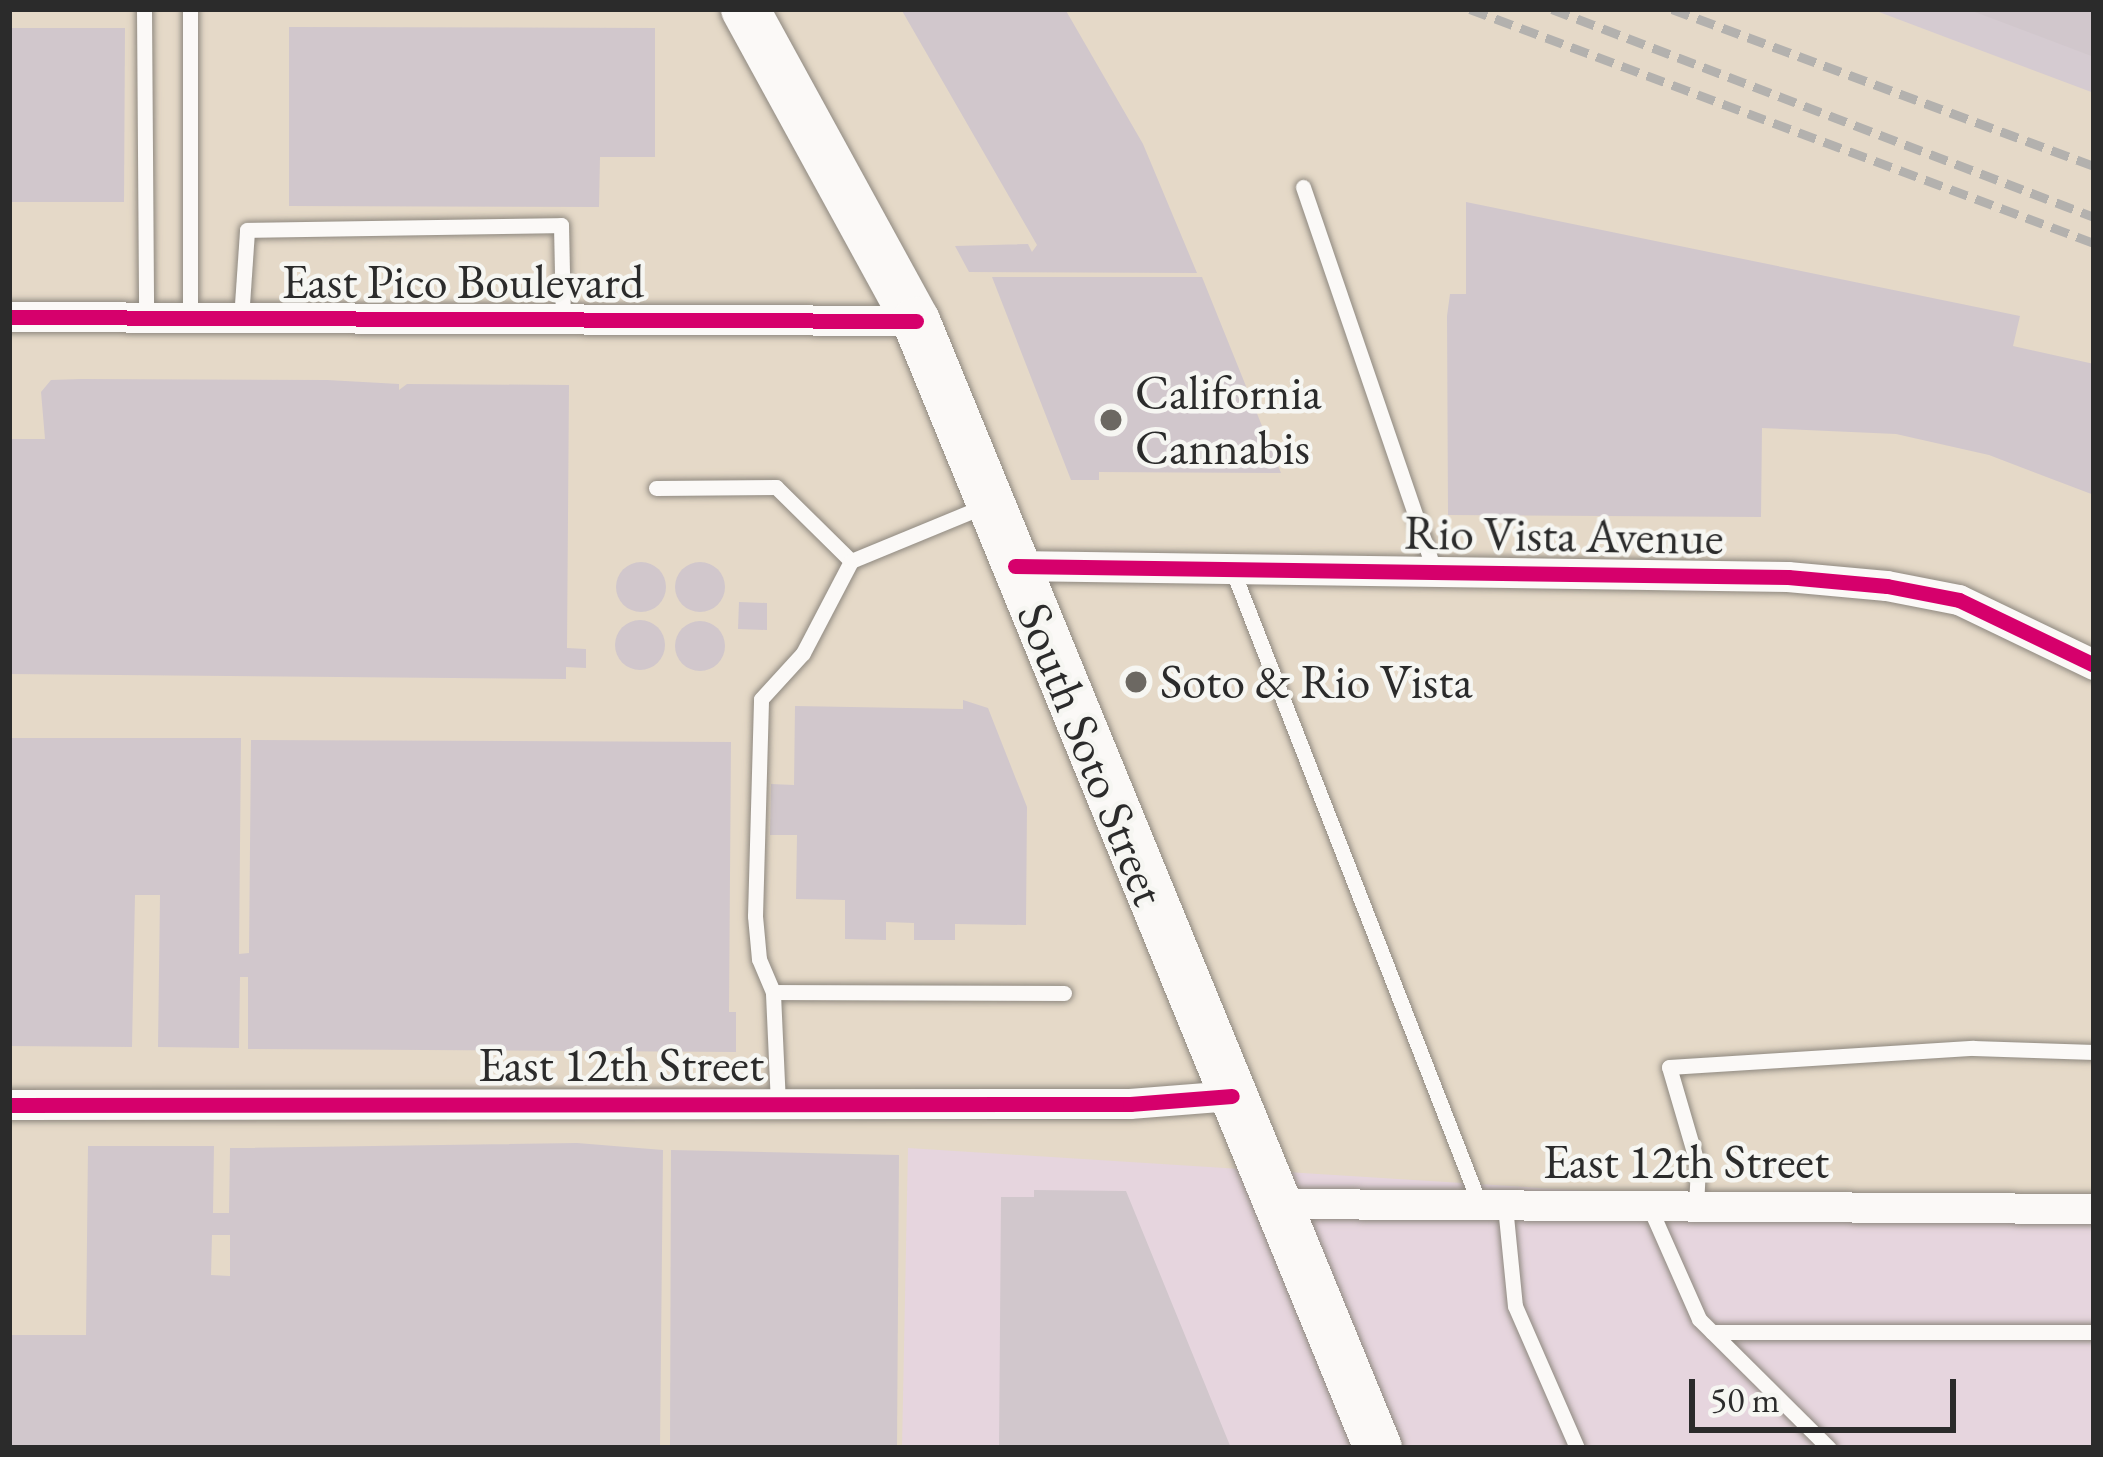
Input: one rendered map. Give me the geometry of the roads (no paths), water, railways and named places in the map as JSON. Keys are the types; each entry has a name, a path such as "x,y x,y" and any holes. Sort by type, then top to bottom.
{"main road":[{"name":"South Soto Street","path":"745,9 916,321 1378,1448"}],"street":[{"name":"East Pico Boulevard","path":"9,317 916,321"},
{"name":"Rio Vista Avenue","path":"1016,566 1435,572 1887,586 1960,600 2094,665"},
{"name":"East 12th Street","path":"9,1105 1130,1104 1232,1096"},
{"name":"East 12th Street","path":"1277,1204 2094,1209"}],"lane":[{"path":"144,9 146,318"},
{"path":"190,9 190,318"},
{"path":"1303,187 1435,572"},
{"path":"241,319 248,230 561,225 563,321"},
{"path":"656,488 776,487 851,561"},
{"path":"778,1104 773,992 759,959 755,916 761,699 803,652 851,561 990,503"},
{"path":"1232,569 1492,1205 1515,1306 1576,1448"},
{"path":"773,992 1064,993"},
{"path":"1696,1207 1698,1166 1669,1067 1972,1048 2094,1052"},
{"path":"1649,1206 1699,1319 1829,1448"},
{"path":"1712,1332 2094,1332"}],"railway":[{"path":"1470,9 2094,243"},
{"path":"1552,9 2094,217"},
{"path":"1672,9 2094,166"}],"place":[{"name":"California Cannabis","path":"1111,420"},
{"name":"Soto & Rio Vista","path":"1136,682"}]}
